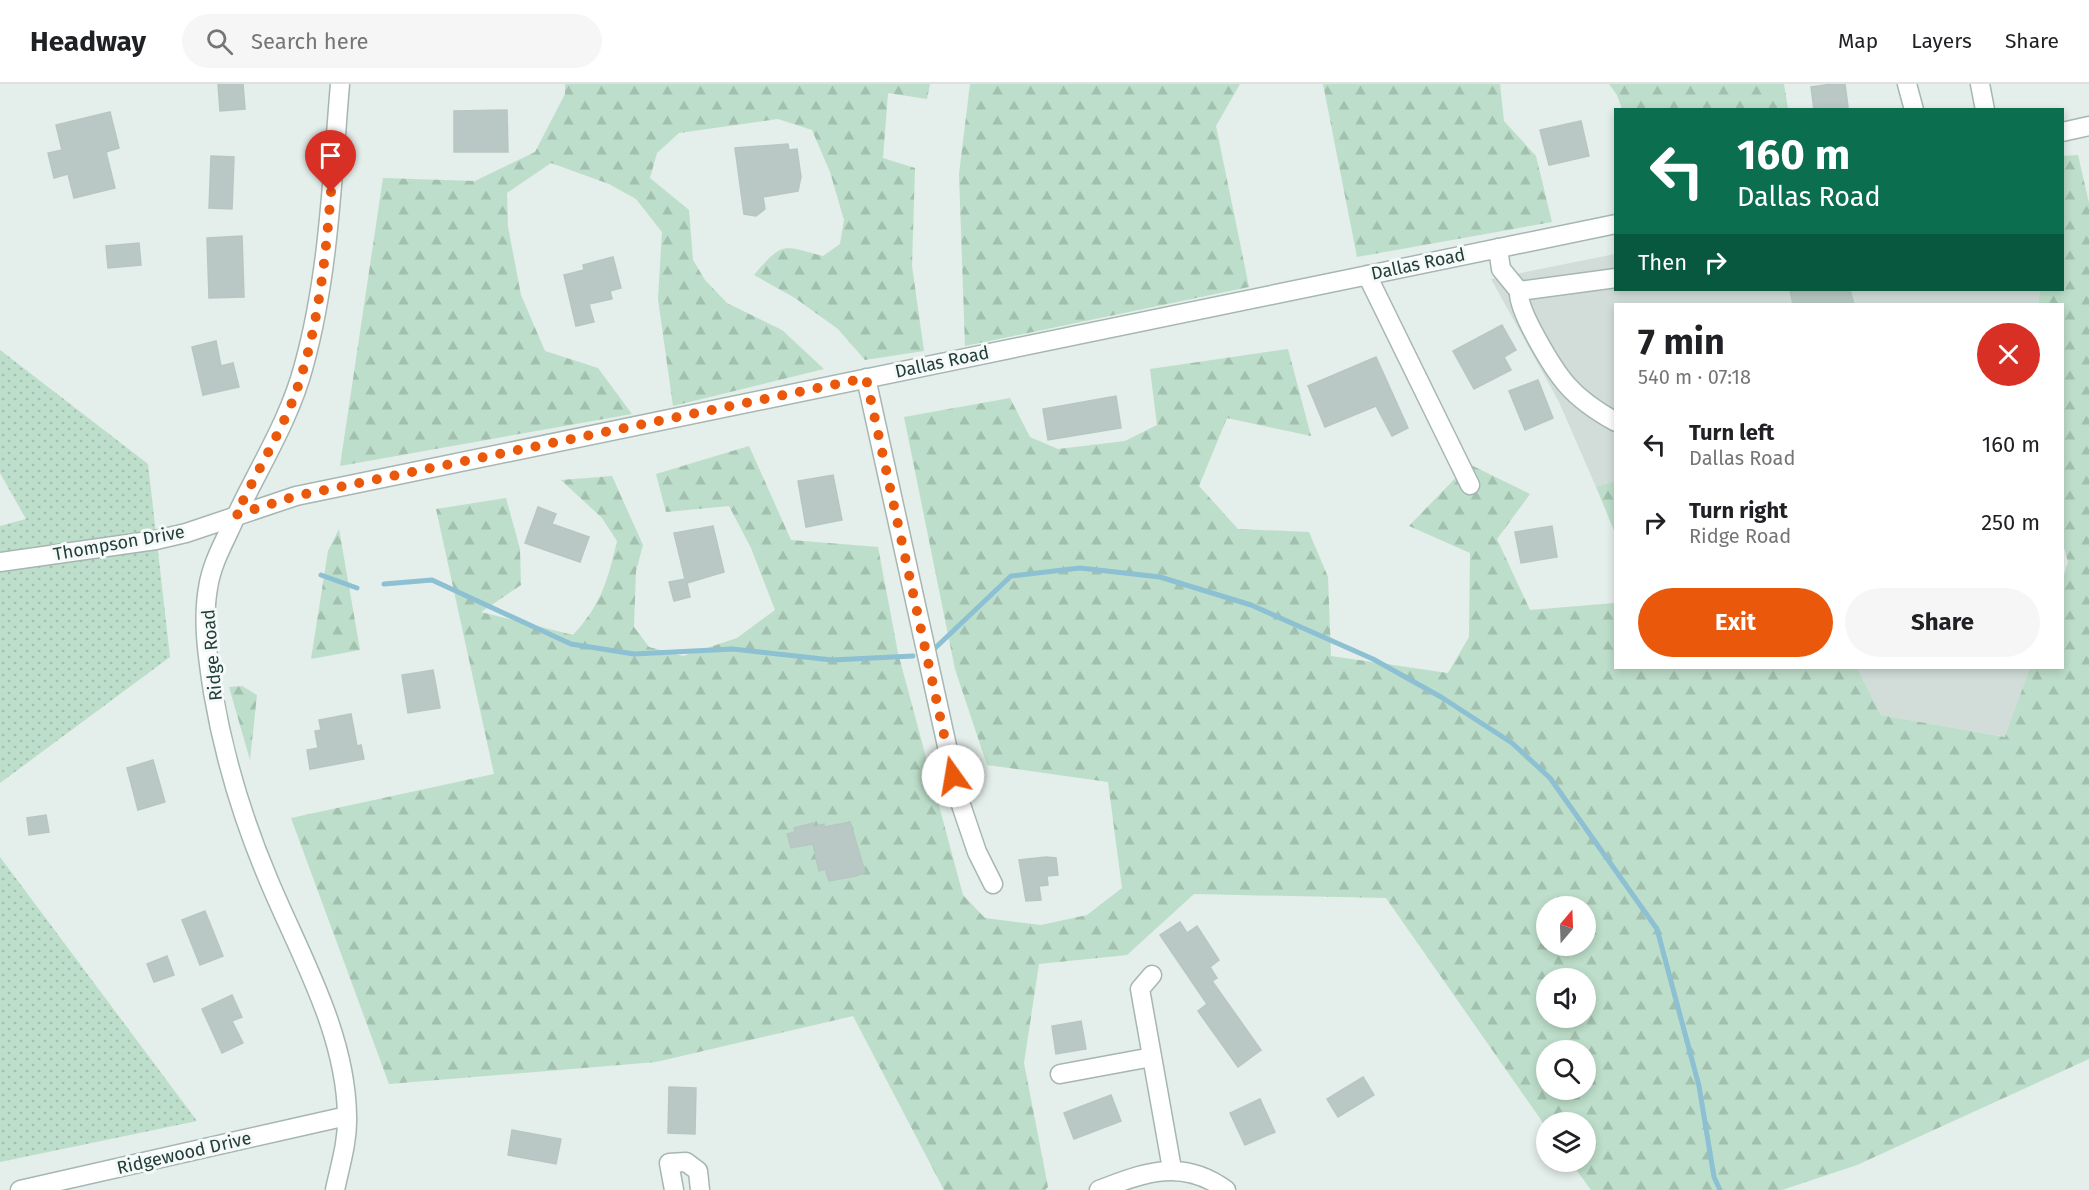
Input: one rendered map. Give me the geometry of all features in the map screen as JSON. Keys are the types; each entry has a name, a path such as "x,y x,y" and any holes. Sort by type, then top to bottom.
{"street":[{"name":"Ridge Road","path":"335,1190 345,1144 347,1116 345,1086 331,1031 250,832 233,777 213,692 206,612 213,565 292,401 314,324 329,214 340,84"},
{"path":"1907,84 1913,108"},
{"path":"1980,84 1985,108"},
{"path":"2064,132 2089,126"},
{"name":"Dallas Road","path":"236,515 296,496 1614,224"},
{"path":"1498,248 1501,269 1519,291 1518,302 1528,323 1566,385 1593,409 1614,421"},
{"path":"1367,275 1470,485"},
{"path":"1519,291 1614,278"},
{"path":"866,378 958,796 977,852 993,884"},
{"name":"Thompson Drive","path":"0,562 156,540 186,533 236,515"},
{"path":"1152,975 1140,989 1172,1169"},
{"path":"1060,1074 1152,1057"},
{"name":"Ridgewood Drive","path":"20,1190 347,1116"},
{"path":"674,1190 669,1163 686,1162 698,1172 700,1190"},
{"path":"1099,1190 1145,1174 1172,1169 1193,1172 1226,1190"}],"shaded area":[{"path":"1614,254 1614,291 2040,291 2038,303 1614,303 1614,481 1596,487 1559,402 1491,279"},
{"path":"1858,669 2030,669 2006,737 1881,715"}],"green space":[{"path":"565,84 930,84 927,99 888,93 883,158 915,168 912,266 924,351 865,360 838,329 795,298 754,275 778,251 791,248 823,256 840,244 844,220 830,172 812,130 778,119 679,133 657,153 650,178 689,210 693,260 705,280 727,303 782,330 824,369 673,406 658,299 662,232 636,199 609,184 551,163 507,193 508,227 521,295 545,351 598,368 632,414 340,466 383,178 475,181 535,152 565,94"},
{"path":"970,84 1240,84 1216,126 1249,287 965,346 959,174"},
{"path":"1323,84 1500,84 1504,121 1536,156 1552,222 1357,257"},
{"path":"1609,84 1784,84 1788,108 1622,108 1617,95"},
{"path":"2078,155 2089,203 2089,1059 1857,1165 1782,1190 1591,1190 1578,1172 1596,1172 1596,1112 1536,1113 1386,898 1194,894 1127,955 1039,964 1024,1063 1048,1187 1045,1190 944,1190 853,1016 656,1062 389,1084 291,818 494,774 436,509 506,498 520,549 521,585 481,612 573,635 597,602 617,541 602,518 561,480 612,476 643,545 636,571 634,627 649,647 683,656 737,638 775,610 751,548 729,506 666,512 656,474 749,446 791,540 878,547 898,653 963,895 985,918 1041,925 1087,915 1122,888 1108,782 987,765 955,669 904,417 1010,398 1030,437 1058,449 1125,441 1157,425 1150,369 1288,349 1311,436 1227,418 1199,486 1238,529 1309,532 1328,577 1331,656 1448,673 1469,637 1470,553 1409,526 1469,464 1530,494 1497,539 1530,610 1614,603 1614,669 1858,669 1881,715 2005,737 2030,669 2064,669 2064,575 2068,562 2064,547 2064,303 2038,303 2040,291 2064,291 2064,156"},
{"path":"0,350 148,464 170,657 0,783 0,526 26,519 0,473"},
{"path":"1614,482 1614,531 1596,487"},
{"path":"339,529 360,650 311,659 328,551"},
{"path":"242,686 257,695 250,760 229,687"},
{"path":"0,857 197,1121 0,1162"}],"building":[{"path":"218,84 243,84 245,109 220,111"},
{"path":"1845,84 1848,107 1814,108 1811,87"},
{"path":"507,110 508,152 454,152 454,111"},
{"path":"110,112 119,148 106,152 115,188 74,198 68,174 54,178 48,153 62,150 56,125"},
{"path":"1581,121 1589,156 1549,165 1540,130"},
{"path":"788,144 789,150 797,149 801,177 798,191 763,197 765,209 756,216 744,214 735,148"},
{"path":"211,156 234,157 232,209 209,208"},
{"path":"242,236 244,297 209,298 207,238"},
{"path":"139,243 141,265 108,268 106,246"},
{"path":"613,257 621,288 610,291 612,299 589,304 594,322 576,326 564,275 584,270 583,265"},
{"path":"1790,291 1850,291 1854,303 1793,303"},
{"path":"1502,325 1516,350 1504,357 1511,370 1474,389 1453,351"},
{"path":"216,341 221,366 233,363 239,387 203,395 192,347"},
{"path":"1376,357 1408,428 1392,436 1376,406 1325,427 1308,386"},
{"path":"1538,380 1553,418 1525,430 1509,391"},
{"path":"1116,396 1121,428 1048,440 1043,409"},
{"path":"833,475 842,520 806,527 798,481"},
{"path":"538,507 556,514 552,524 589,537 580,562 525,543"},
{"path":"713,526 724,572 687,583 690,597 674,601 669,582 685,579 674,533"},
{"path":"1552,526 1557,557 1521,563 1515,532"},
{"path":"433,670 440,708 408,713 402,675"},
{"path":"351,714 357,746 361,745 364,759 310,769 307,750 318,748 315,731 321,730 319,720"},
{"path":"153,760 165,802 138,810 127,768"},
{"path":"46,815 49,832 29,835 27,818"},
{"path":"850,822 865,872 856,876 829,881 825,869 819,871 813,844 791,848 787,834 795,832 794,828 813,823 814,827 824,824 824,827"},
{"path":"1056,858 1058,875 1047,876 1048,885 1039,886 1041,900 1026,901 1019,860"},
{"path":"205,911 223,956 200,965 182,920"},
{"path":"1180,922 1187,933 1197,926 1219,960 1210,967 1217,978 1212,981 1261,1050 1238,1067 1198,1011 1207,1004 1160,935"},
{"path":"167,956 174,975 154,982 147,964"},
{"path":"232,995 242,1017 232,1021 243,1043 222,1053 202,1009"},
{"path":"1081,1021 1086,1049 1056,1054 1052,1026"},
{"path":"1363,1077 1374,1095 1338,1117 1327,1099"},
{"path":"669,1087 696,1088 695,1134 668,1133"},
{"path":"1111,1095 1121,1121 1074,1139 1064,1113"},
{"path":"1260,1099 1275,1132 1245,1145 1230,1113"},
{"path":"512,1130 561,1139 556,1164 508,1155"}],"waterway":[{"path":"932,651 1011,576 1080,568 1160,577 1251,605 1373,659 1441,697 1512,743 1550,778 1657,929 1699,1086 1714,1177 1720,1190"},
{"path":"321,575 357,588"},
{"path":"384,584 432,580 571,644 634,654 733,649 832,660 913,656"}],"route":[{"path":"331,192 323,269 314,324 303,369 292,401 236,515 296,496 866,378 953,776"}]}
